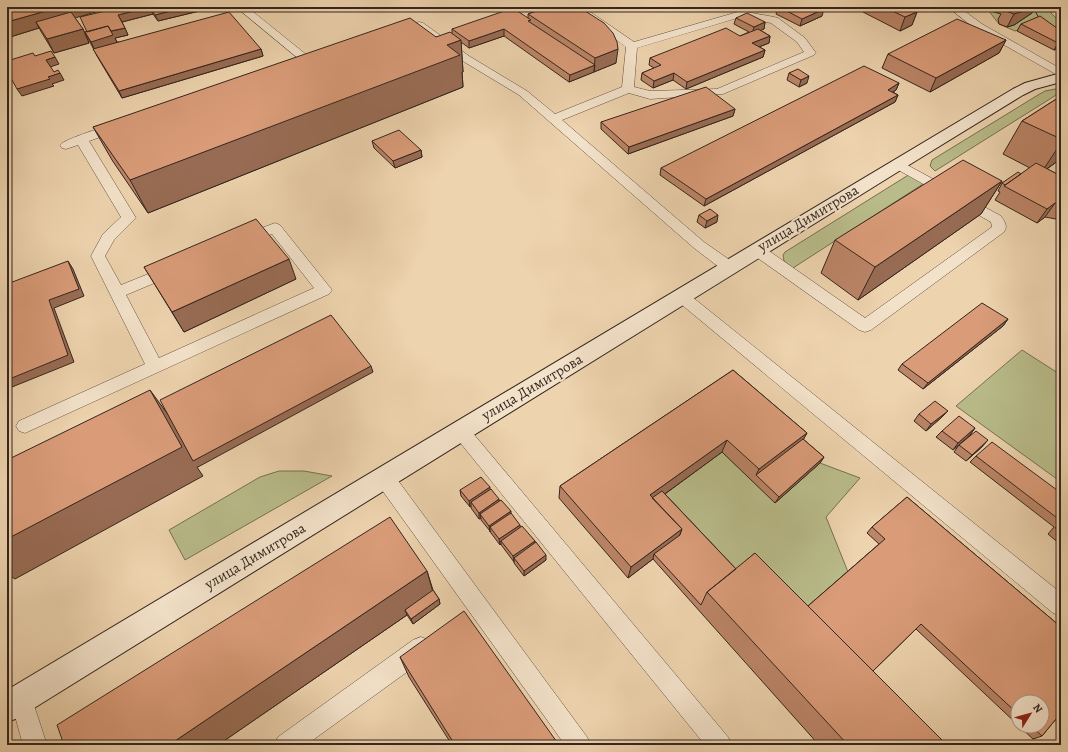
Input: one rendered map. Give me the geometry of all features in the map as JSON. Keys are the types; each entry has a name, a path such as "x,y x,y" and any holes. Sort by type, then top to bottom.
{"main road":[{"name":"улица Димитрова","path":"14,702 1018,92 1030,86 1061,77"}],"lane":[{"path":"241,7 309,62"},
{"path":"576,7 632,46"},
{"path":"953,7 978,26 1061,74"},
{"path":"974,10 991,25 1061,65"},
{"path":"553,119 628,89 650,95 719,92 810,53 802,40 774,20 741,14 632,46"},
{"path":"404,30 419,25 465,58 523,93 699,245 729,267"},
{"path":"628,89 632,46"},
{"path":"294,67 324,57"},
{"path":"66,145 132,122"},
{"path":"81,139 130,218 108,237 98,256 156,366"},
{"path":"757,250 865,326 999,229 999,224 996,219 898,164"},
{"path":"25,426 324,290 276,228 231,245"},
{"path":"117,293 188,263"},
{"path":"682,296 1061,606"},
{"path":"460,430 720,745"},
{"path":"384,477 579,745"},
{"path":"460,620 478,607"},
{"path":"286,745 436,637"},
{"path":"14,702 35,745"}],"green space":[{"path":"991,7 1061,7 1061,9 1052,10 1051,13 1061,22 1061,40 1033,25 1015,31 999,24 988,10"},
{"path":"1061,88 1061,92 935,171 930,166 932,160 1038,95 1045,91"},
{"path":"910,174 926,182 793,268 784,261 783,255 785,252"},
{"path":"1022,350 1061,375 1061,482 956,406"},
{"path":"722,452 775,502 820,463 860,478 826,517 848,572 792,622 737,578 660,497"},
{"path":"279,471 304,471 332,476 185,560 169,530 260,477"}],"building":[{"path":"7,7 60,7 7,22"},
{"path":"122,7 150,7 118,15 125,28 111,31 108,26 87,32 80,17"},
{"path":"150,7 186,7 155,15"},
{"path":"544,7 579,7 604,23 613,33 618,49 595,58 528,14 545,8"},
{"path":"779,7 819,7 824,9 802,19"},
{"path":"884,7 907,7 917,12 905,17"},
{"path":"1005,7 1029,7 1014,14 1006,11"},
{"path":"513,8 531,20 528,21 595,65 570,75 504,29 469,41 452,29"},
{"path":"71,12 83,29 47,39 36,22"},
{"path":"229,12 261,49 119,91 93,49"},
{"path":"747,13 765,22 754,27 736,18"},
{"path":"1040,16 1061,31 1061,41 1058,43 1021,24"},
{"path":"410,18 436,37 450,32 461,40 447,45 460,55 130,180 93,127"},
{"path":"957,19 1006,40 936,78 888,54"},
{"path":"108,26 113,35 91,42 85,32"},
{"path":"726,28 740,36 758,29 770,36 752,43 765,50 687,82 674,73 654,81 642,73 661,65 650,58"},
{"path":"51,51 55,57 46,60 54,72 58,70 60,73 48,77 50,79 17,89 7,71 7,61 33,53 35,56"},
{"path":"864,66 899,83 888,90 898,95 706,199 661,168"},
{"path":"798,69 809,76 801,80 789,73"},
{"path":"706,87 735,109 629,147 601,122"},
{"path":"1061,96 1061,139 1022,121"},
{"path":"399,130 421,150 393,161 372,141"},
{"path":"963,160 1002,181 875,267 835,240"},
{"path":"1036,163 1061,176 1061,204 1055,203 1047,209 1004,186"},
{"path":"1018,172 1021,174 1005,185 1002,183"},
{"path":"710,209 718,215 707,221 699,215"},
{"path":"256,219 289,259 172,312 144,267"},
{"path":"68,261 79,289 49,300 68,355 7,380 7,284"},
{"path":"982,303 1008,319 928,383 902,364"},
{"path":"331,315 371,366 193,461 160,400"},
{"path":"733,370 807,433 759,469 727,440 650,495 682,529 631,567 560,486"},
{"path":"150,390 182,447 7,539 7,460"},
{"path":"935,401 948,411 931,424 919,414"},
{"path":"959,416 975,428 958,443 942,431"},
{"path":"976,431 988,440 972,455 959,445"},
{"path":"803,439 824,457 779,497 756,475"},
{"path":"992,442 1061,493 1061,521 976,456"},
{"path":"481,477 490,487 469,501 460,490"},
{"path":"491,489 499,499 479,513 471,502"},
{"path":"662,491 736,569 707,592 701,605 654,554 680,535 682,529 652,498"},
{"path":"907,497 1061,627 1061,713 1050,726 1050,694 1010,694 1010,707 921,624 873,671 808,606 885,539 872,527"},
{"path":"501,500 511,511 489,526 480,514"},
{"path":"511,513 520,525 499,539 490,527"},
{"path":"390,517 427,571 169,745 64,745 57,725"},
{"path":"1061,522 1061,533 1055,528"},
{"path":"522,526 535,541 513,556 501,541"},
{"path":"536,542 546,555 524,571 514,558"},
{"path":"755,553 947,745 848,745 707,592"},
{"path":"433,590 439,599 411,619 405,610"},
{"path":"464,611 559,745 455,745 400,657"}],"tram line":[{"path":"1033,7 1040,20 1061,34"}]}
